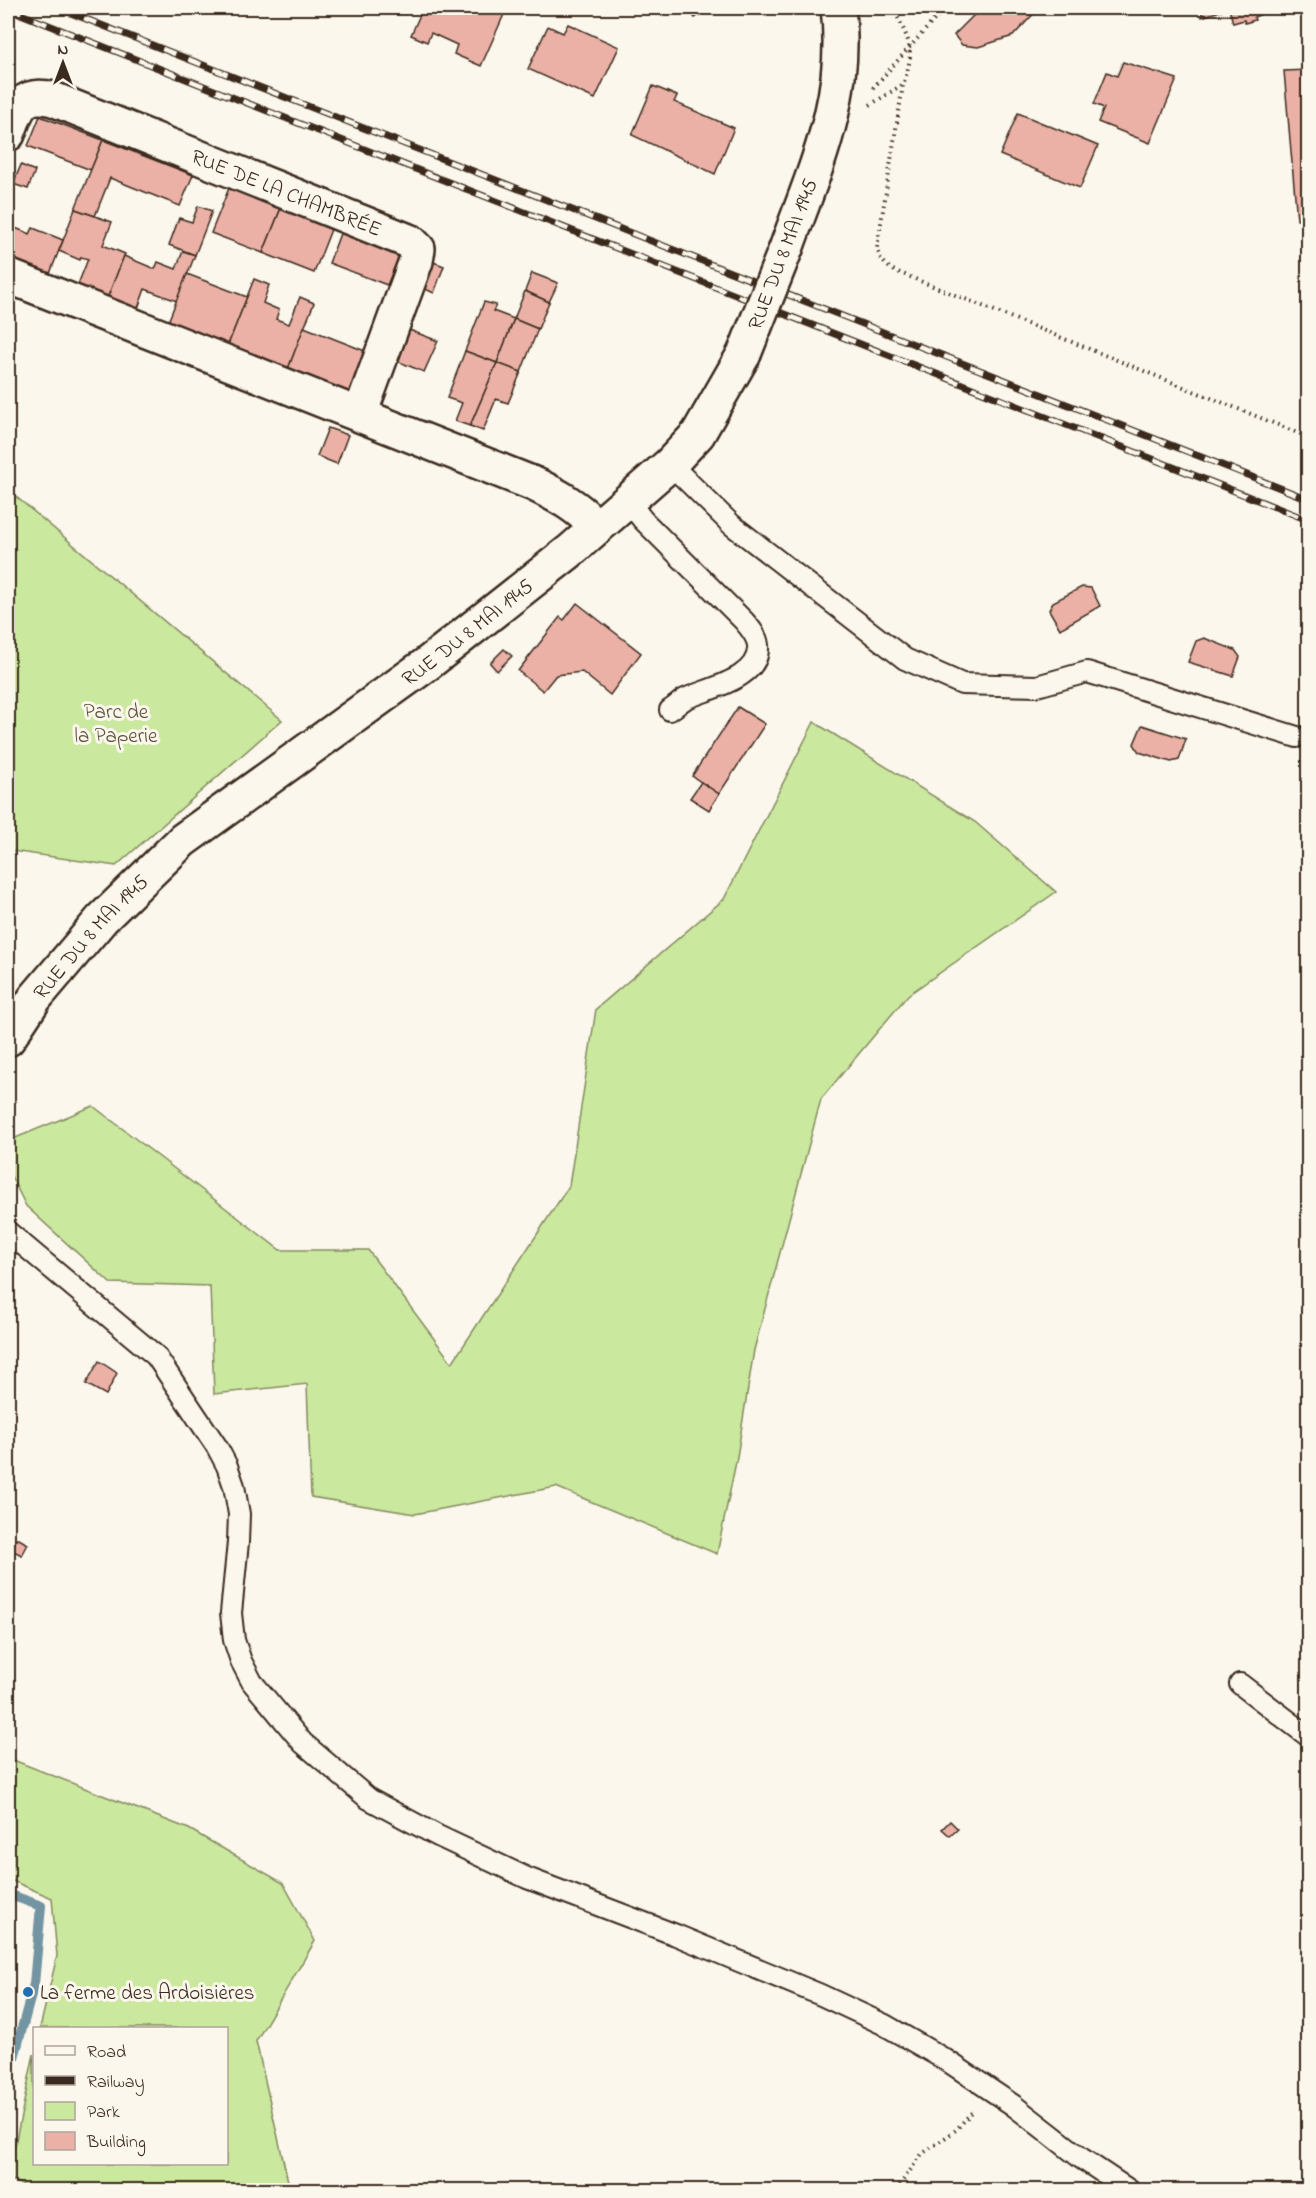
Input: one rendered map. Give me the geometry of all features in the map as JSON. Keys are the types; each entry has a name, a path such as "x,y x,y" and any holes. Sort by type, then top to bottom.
{"street":[{"name":"RUE DU 8 MAI 1945","path":"8,1039 35,998 102,919 183,840 426,664 568,552 670,464 698,434 744,354 787,246 822,148 836,102 844,10"},
{"name":"RUE DE LA CHAMBRÉE","path":"8,134 18,107 24,101 33,97 53,99 411,242 418,249 416,261 360,414"},
{"path":"8,276 544,489 564,498 583,512 597,527"}],"lane":[{"path":"670,464 732,525 905,659 962,684 1036,686 1087,672 1297,737"},
{"path":"628,501 643,520 744,621 755,635 758,644 757,656 753,665 746,672 721,686 684,700 670,710"},
{"path":"8,1232 156,1356 217,1447 234,1486 238,1514 238,1542 231,1613 234,1640 241,1661 252,1682 303,1743 369,1799 438,1836 527,1878 676,1935 821,1995 883,2024 946,2060 1129,2190"},
{"path":"1240,1684 1308,1736"}],"path":[{"path":"871,90 945,8"},
{"path":"895,12 911,44 877,248 879,257 885,264 893,270 1308,437"},
{"path":"870,105 903,85"},
{"path":"896,2190 922,2154 956,2130 975,2108 986,2088"}],"green space":[{"name":"Parc de la Paperie","path":"8,490 282,720 116,866 12,851 8,856"},
{"path":"814,722 975,822 1056,892 908,995 821,1099 754,1350 737,1457 717,1554 556,1487 415,1514 311,1497 307,1384 214,1394 210,1286 110,1283 26,1206 8,1170 8,1141 93,1106 280,1250 368,1250 452,1363 569,1186 596,1009 724,899"},
{"path":"8,1758 189,1829 283,1883 315,1941 256,2041 290,2190 31,2190 8,2178 33,2059 33,2165 228,2165 228,2027 40,2027 57,1956 52,1898 8,1879"}],"building":[{"path":"423,8 500,8 506,10 481,66 454,54 457,45 431,33 427,42 411,35"},
{"path":"687,8 710,8 695,18"},
{"path":"981,8 1039,8 1013,36 978,47 962,45 954,35"},
{"path":"1202,8 1229,8 1202,17"},
{"path":"1229,8 1262,8 1264,13 1254,17 1255,20 1233,23"},
{"path":"568,24 619,47 595,99 528,69 548,26 563,33"},
{"path":"1123,62 1177,79 1150,143 1098,122 1104,108 1094,104 1107,72 1117,76"},
{"path":"1308,70 1308,219 1297,220 1284,71"},
{"path":"653,86 677,96 674,102 734,128 715,174 632,135"},
{"path":"1018,113 1098,146 1080,188 1000,155"},
{"path":"40,116 103,140 91,170 28,146"},
{"path":"103,140 193,175 180,206 110,178 95,216 75,209"},
{"path":"21,165 35,171 28,189 13,184"},
{"path":"229,188 281,208 263,253 211,233"},
{"path":"198,206 212,211 195,255 169,245 179,218 192,222"},
{"path":"281,208 332,227 314,273 263,253"},
{"path":"75,209 112,222 103,245 125,254 107,299 77,287 88,259 81,257 80,260 59,251"},
{"path":"8,225 30,234 33,228 63,240 49,276 8,259"},
{"path":"341,231 400,254 387,285 329,263"},
{"path":"183,251 195,255 177,301 145,289 137,311 107,299 124,256 155,269 158,262 176,269"},
{"path":"431,261 444,266 434,293 421,287"},
{"path":"532,273 558,283 549,302 525,291"},
{"path":"187,274 247,297 228,345 168,322"},
{"path":"254,279 269,285 263,303 279,310 276,319 289,324 300,297 314,303 288,369 228,345"},
{"path":"525,291 549,302 538,329 514,319"},
{"path":"484,302 496,305 493,311 514,319 497,363 465,351"},
{"path":"514,319 538,329 521,372 497,363"},
{"path":"304,327 365,351 349,393 288,369"},
{"path":"404,328 438,341 424,372 392,359"},
{"path":"465,351 497,363 470,426 455,421 462,403 447,398"},
{"path":"497,363 521,372 508,403 496,399 483,431 470,426"},
{"path":"328,428 348,435 337,464 317,456"},
{"path":"1082,587 1091,588 1100,606 1060,629 1049,610 1053,602"},
{"path":"577,603 641,653 610,695 582,672 556,675 543,691 518,671 560,617 564,620"},
{"path":"1204,638 1235,650 1240,657 1233,676 1188,662 1196,641"},
{"path":"504,649 512,656 497,671 490,663"},
{"path":"738,707 765,724 719,794 692,776"},
{"path":"1142,725 1186,739 1179,760 1171,762 1139,752 1134,744"},
{"path":"701,782 719,794 709,810 690,798"},
{"path":"99,1361 117,1373 106,1395 86,1384"},
{"path":"17,1538 28,1544 22,1555 11,1550"},
{"path":"950,1821 958,1829 950,1836 942,1829"}],"waterway":[{"path":"8,1894 41,1906 34,1984 8,2080"}],"railway":[{"path":"58,8 1308,499"},
{"path":"8,9 1308,520"}],"place":[{"name":"La ferme des Ardoisières","path":"28,1992"}]}
